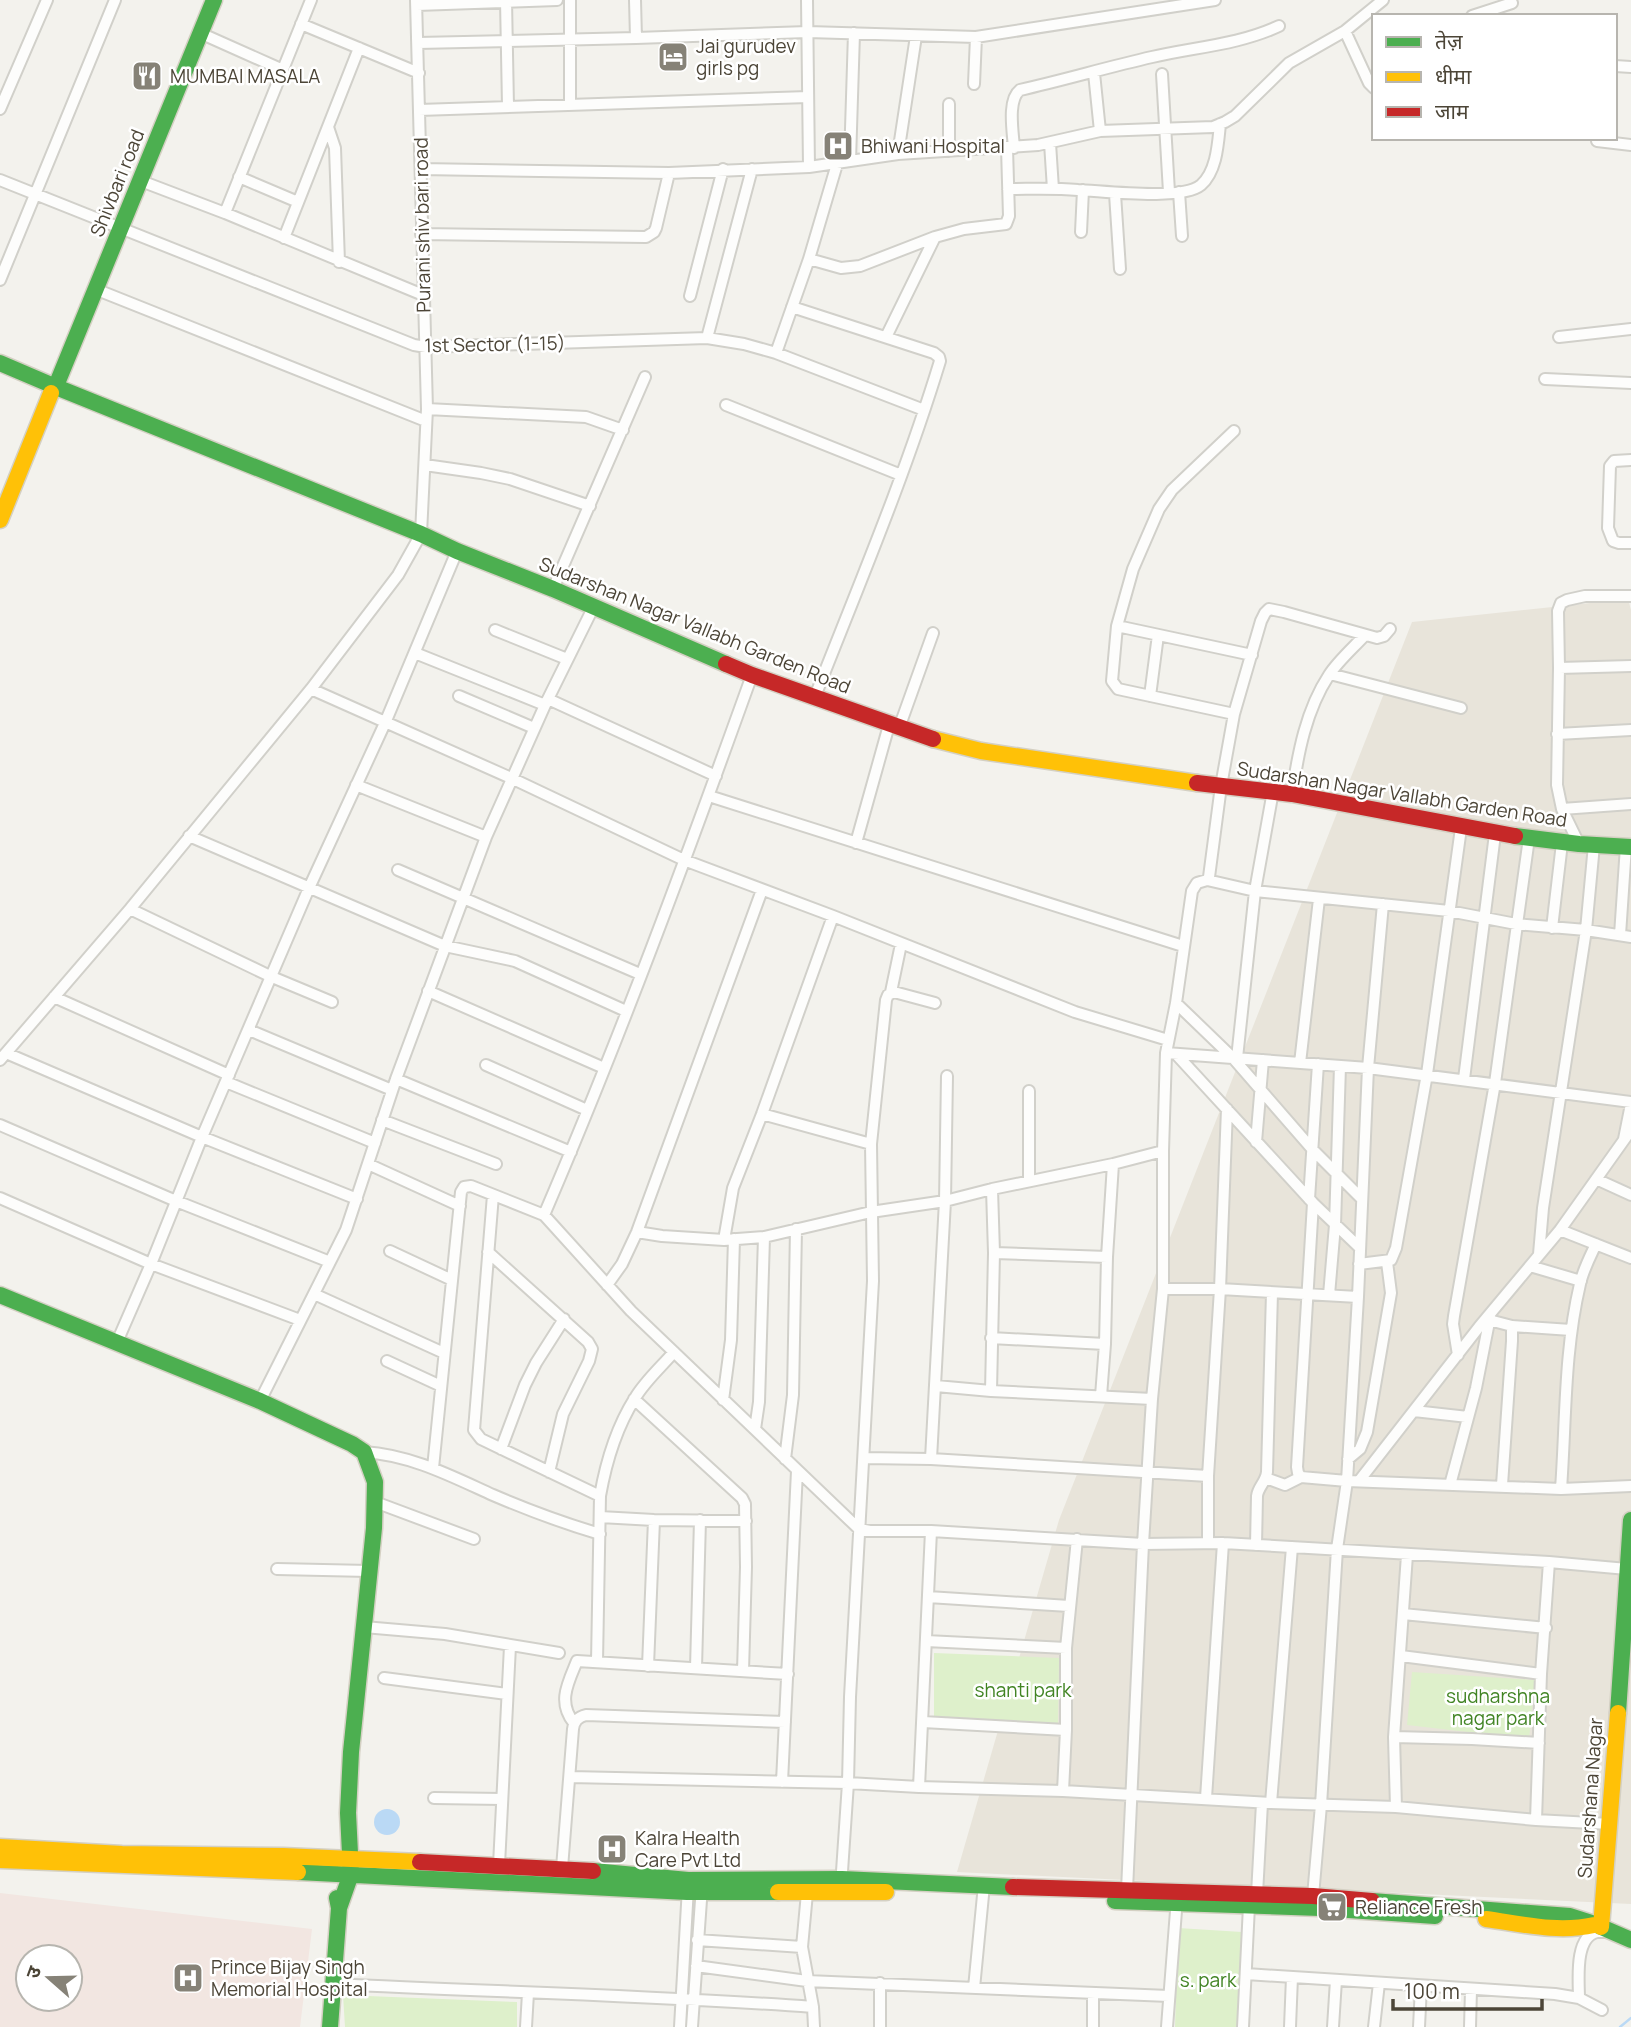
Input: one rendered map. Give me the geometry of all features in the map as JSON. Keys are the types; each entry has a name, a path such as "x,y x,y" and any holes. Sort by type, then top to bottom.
{"street":[{"path":"0,280 2,268 35,195 114,0"},
{"path":"225,213 312,0"},
{"path":"417,2 557,0"},
{"path":"570,0 570,103"},
{"path":"635,0 636,38"},
{"path":"807,0 809,167"},
{"path":"418,43 808,32 975,37 1214,0"},
{"path":"421,169 669,173 809,167 898,154 1049,144 1100,131 1213,127 1235,116 1289,63 1345,31 1383,0"},
{"path":"0,109 45,1"},
{"name":"Shivbari road","path":"0,520 141,181 212,1"},
{"path":"506,1 508,106"},
{"name":"Purani shiv bari road","path":"417,2 427,415 421,534"},
{"path":"1478,14 1511,2"},
{"path":"302,24 419,73"},
{"path":"809,259 850,268 935,237 964,229 1006,224 1009,216 1012,102 1020,90 1153,57 1221,46 1279,26"},
{"path":"1345,31 1372,86"},
{"path":"200,33 283,70"},
{"path":"850,161 854,33"},
{"path":"898,154 916,36"},
{"path":"974,84 975,37"},
{"path":"284,238 359,48"},
{"path":"1094,73 1100,131"},
{"path":"1161,74 1174,192 1182,236"},
{"path":"419,110 808,97"},
{"path":"949,104 949,151"},
{"path":"1008,189 1083,190 1115,194 1193,190 1205,181 1217,152 1220,124"},
{"path":"328,127 335,148 339,262"},
{"path":"1597,141 1631,145"},
{"path":"1049,144 1053,189"},
{"path":"776,353 809,259 836,164"},
{"path":"690,296 723,169"},
{"path":"708,338 752,169"},
{"path":"421,234 646,237 656,228 669,173"},
{"path":"239,177 298,202"},
{"name":"1st Sector (1-15)","path":"0,180 401,341 426,347 708,338 776,353 924,411"},
{"path":"141,181 423,295"},
{"path":"1081,232 1083,190"},
{"path":"1115,194 1120,269"},
{"path":"886,337 935,237"},
{"path":"95,289 427,415 586,417 623,429"},
{"path":"792,307 934,353 940,360 901,475 814,699"},
{"path":"1559,337 1631,329"},
{"name":"Sudarshan Nagar Vallabh Garden Road","path":"0,363 554,589 752,675 925,737 981,751 1220,786 1292,793 1495,834 1629,847"},
{"path":"554,589 645,377"},
{"path":"1545,379 1631,383"},
{"path":"726,405 901,475"},
{"path":"1234,431 1172,490 1159,509 1133,569 1117,626 1112,681 1118,689 1234,714"},
{"path":"1631,460 1614,461 1609,466 1608,528 1613,541 1631,543"},
{"path":"425,465 510,479 590,506"},
{"path":"356,1199 3,1056 130,909 311,689 398,575 421,534"},
{"path":"117,1342 309,888 385,723 457,551"},
{"path":"1539,1254 1543,1208 1586,930 1578,844 1562,809 1557,785 1558,611 1561,603 1576,597 1631,596"},
{"path":"260,1401 345,1230 394,1084 486,837 546,702 594,607"},
{"path":"1207,880 1220,786 1234,714 1265,613 1269,609 1284,612 1381,638 1390,629"},
{"path":"1117,626 1252,655"},
{"path":"495,630 567,659"},
{"path":"856,843 894,727 933,633"},
{"path":"1150,696 1158,635"},
{"path":"1292,793 1302,740 1320,690 1330,674 1365,635"},
{"path":"415,653 546,702 716,776"},
{"path":"1559,668 1631,666"},
{"path":"1330,674 1461,708"},
{"path":"544,1215 709,796 752,675"},
{"path":"311,689 511,778 684,860 1075,1012 1168,1040"},
{"path":"460,696 534,728"},
{"path":"1557,734 1631,730"},
{"path":"356,785 486,837"},
{"path":"1235,1058 1255,891 1273,791"},
{"path":"709,796 1183,946"},
{"path":"1562,809 1631,804"},
{"path":"1359,1264 1387,1262 1391,1260 1396,1248 1427,1074 1461,828"},
{"path":"1464,1079 1495,834"},
{"path":"189,836 445,946 515,961 626,1011"},
{"path":"1458,1355 1454,1316 1494,1083 1529,838"},
{"path":"1552,928 1578,844"},
{"path":"1127,1890 1143,1544 1152,1399 1163,1289 1163,1151 1171,1053 1168,1040 1192,891 1197,883 1207,880 1255,891 1449,911 1516,925 1625,936 1629,847"},
{"path":"398,870 640,974"},
{"path":"607,1285 622,1264 637,1232 762,890"},
{"path":"1300,1063 1318,899"},
{"path":"1313,1896 1338,1549 1353,1481 1348,1459 1368,1068 1383,904"},
{"path":"130,909 332,1002"},
{"path":"723,1400 731,1340 729,1239 733,1188 833,916"},
{"path":"841,1885 873,1281 871,1144 886,1000 891,992 901,944"},
{"path":"428,990 604,1068"},
{"path":"891,992 935,1003"},
{"path":"54,997 375,1143"},
{"path":"1176,1003 1235,1058 1313,1150 1362,1198"},
{"path":"249,1030 571,1152"},
{"path":"1171,1053 1427,1074 1631,1103 1623,1141"},
{"path":"1171,1053 1227,1109 1311,1201 1359,1247"},
{"path":"1256,1142 1263,1060"},
{"path":"1301,1477 1297,1466 1318,1064"},
{"path":"486,1065 587,1110"},
{"path":"1329,1296 1335,1225 1340,1066"},
{"path":"931,1459 944,1201 947,1076"},
{"path":"1029,1091 1029,1181"},
{"path":"1208,1542 1208,1476 1220,1289 1227,1109"},
{"path":"762,1114 871,1144"},
{"path":"382,1120 496,1164"},
{"path":"0,1125 176,1201 330,1262"},
{"path":"1353,1481 1414,1411 1479,1327 1560,1230 1631,1130"},
{"path":"637,1232 729,1239 764,1237 871,1212 944,1201 1163,1151"},
{"path":"368,1164 460,1206"},
{"path":"1101,1396 1113,1164"},
{"path":"1596,1179 1631,1195"},
{"path":"433,1468 461,1192 467,1186 544,1215 631,1311 859,1529 1143,1544 1208,1542 1627,1569"},
{"path":"991,1391 994,1253 992,1189"},
{"path":"493,1195 474,1430 481,1439 600,1496"},
{"path":"0,1198 151,1264 300,1320"},
{"path":"785,1459 793,1395 796,1229"},
{"path":"1560,1230 1631,1258"},
{"path":"755,1429 759,1402 764,1237"},
{"path":"1561,1489 1571,1330 1581,1281 1596,1244"},
{"path":"390,1251 452,1280"},
{"path":"488,1252 564,1319 592,1349 592,1355 563,1414 549,1472"},
{"path":"994,1253 1107,1256"},
{"path":"1348,1459 1360,1449 1367,1432 1391,1293 1387,1262"},
{"path":"1530,1266 1581,1281"},
{"path":"1163,1289 1220,1289 1358,1297"},
{"path":"1256,1545 1257,1496 1266,1478 1272,1293"},
{"path":"314,1294 444,1353"},
{"path":"0,1295 260,1401 364,1452 393,1455 433,1468 541,1515 600,1534"},
{"path":"1490,1317 1512,1326 1571,1330"},
{"path":"1450,1485 1490,1317"},
{"path":"501,1449 525,1385 564,1319"},
{"path":"1502,1485 1512,1326"},
{"path":"991,1338 1105,1344"},
{"path":"597,1662 600,1496 613,1444 634,1399 674,1352"},
{"path":"387,1361 441,1386"},
{"path":"936,1386 1152,1399"},
{"path":"634,1399 742,1498 745,1504 743,1671"},
{"path":"1414,1411 1468,1417"},
{"path":"339,1908 351,1866 348,1813 351,1752 375,1502 372,1468 364,1452"},
{"path":"864,1458 931,1459 1208,1476"},
{"path":"782,1782 797,1471"},
{"path":"1266,1478 1285,1485 1301,1477 1561,1489 1631,1486"},
{"path":"375,1502 474,1539"},
{"path":"600,1517 746,1521"},
{"path":"648,1665 653,1520"},
{"path":"696,1668 700,1520"},
{"name":"Sudarshana Nagar","path":"1603,1928 1610,1824 1626,1672 1627,1569 1631,1520"},
{"path":"919,1787 930,1531"},
{"path":"1063,1791 1066,1648 1077,1539"},
{"path":"1206,1798 1223,1543"},
{"path":"1243,2027 1253,1900 1267,1803 1292,1547"},
{"path":"1396,1807 1394,1737 1407,1555"},
{"path":"1536,1820 1541,1674 1549,1562"},
{"path":"277,1569 369,1571"},
{"path":"928,1597 1069,1606"},
{"path":"1403,1614 1546,1628"},
{"path":"363,1627 435,1633 559,1653"},
{"path":"926,1641 1066,1648"},
{"path":"499,1865 510,1646"},
{"path":"1401,1656 1541,1674"},
{"path":"574,1723 566,1714 564,1694 577,1661 788,1674"},
{"path":"384,1678 507,1693"},
{"path":"562,1868 574,1723 581,1716 785,1722"},
{"path":"923,1722 1066,1730"},
{"path":"1394,1737 1539,1743"},
{"path":"570,1777 1063,1791 1267,1803 1396,1807 1610,1824"},
{"path":"434,1798 502,1799"},
{"path":"330,2027 339,1908 334,1866 348,1813"},
{"path":"0,1847 334,1866"},
{"path":"0,1860 334,1866 499,1865 562,1868 695,1886 841,1885 1253,1900 1570,1929 1603,1928"},
{"path":"351,1866 807,1893 841,1885"},
{"path":"680,2027 696,1966 695,1886"},
{"path":"692,2027 688,1998 695,1886"},
{"path":"984,1891 1127,1890 1177,1898"},
{"path":"974,1987 984,1891"},
{"path":"807,1893 802,1947 814,2027"},
{"path":"1253,1900 1313,1896 1570,1916 1586,1918 1631,1940"},
{"path":"1167,2027 1177,1898"},
{"path":"1579,1998 1579,1962 1585,1941 1603,1928"},
{"path":"697,1940 802,1947"},
{"path":"696,1966 807,1981 1169,1996"},
{"path":"1246,1974 1555,1994 1579,1998 1602,2010"},
{"path":"1290,2027 1292,1977"},
{"path":"1333,2027 1336,1980"},
{"path":"880,1983 880,2027"},
{"path":"1374,2027 1379,1983"},
{"path":"333,1984 688,1998 813,2007"},
{"path":"1419,2027 1420,1986"},
{"path":"1470,2027 1471,1990"},
{"path":"526,2027 528,1993"},
{"path":"1093,1993 1093,2027"}],"shaded area":[{"path":"1628,599 1631,610 1631,1904 957,1872 1059,1520 1412,622"},
{"name":"Prince Bijay Singh Memorial Hospital","path":"0,1893 312,1929 300,2027 0,2027"}],"green space":[{"name":"shanti park","path":"934,1653 1059,1658 1058,1726 934,1719"},
{"name":"sudharshna nagar park","path":"1412,1672 1535,1680 1529,1739 1407,1725"},
{"name":"s. park","path":"1178,1928 1242,1932 1238,2027 1175,2027"},
{"path":"343,1995 517,2002 517,2027 345,2027"}],"water":[{"path":"387,1809 396,1813 400,1822 396,1831 387,1835 378,1831 374,1822 378,1813"}],"waterway":[{"path":"1620,2027 1631,2018"}],"traffic: fast":[{"path":"58,381 214,0"},
{"path":"0,363 49,384"},
{"path":"61,389 421,534 726,664"},
{"path":"1515,836 1631,847"},
{"path":"0,1295 260,1401 364,1452 375,1482 374,1528 351,1752 348,1813 351,1874 339,1908"},
{"path":"1618,1713 1631,1520"},
{"path":"593,1871 688,1880 842,1879 1013,1887"},
{"path":"298,1872 687,1892 778,1892"},
{"path":"330,2027 339,1908 337,1898"},
{"path":"1115,1901 1320,1908 1435,1916"},
{"path":"1372,1901 1570,1916 1631,1940"}],"traffic: slow":[{"path":"0,520 51,393"},
{"path":"933,739 981,751 1197,783"},
{"path":"1601,1927 1618,1713"},
{"path":"0,1847 122,1854 283,1856 420,1862"},
{"path":"0,1860 298,1872"},
{"path":"778,1892 886,1892"},
{"path":"1486,1919 1554,1928 1594,1925"}],"traffic: jam":[{"path":"726,664 933,739"},
{"path":"1197,783 1292,794 1515,836"},
{"path":"420,1862 593,1871"},
{"path":"1013,1887 1313,1896 1372,1901"}],"place":[{"name":"Jai gurudev girls pg","path":"673,57"},
{"name":"MUMBAI MASALA","path":"147,76"},
{"name":"Bhiwani Hospital","path":"838,146"},
{"name":"Kalra Health Care Pvt Ltd","path":"612,1849"},
{"name":"Reliance Fresh","path":"1332,1907"},
{"name":"Prince Bijay Singh Memorial Hospital","path":"188,1978"}]}
